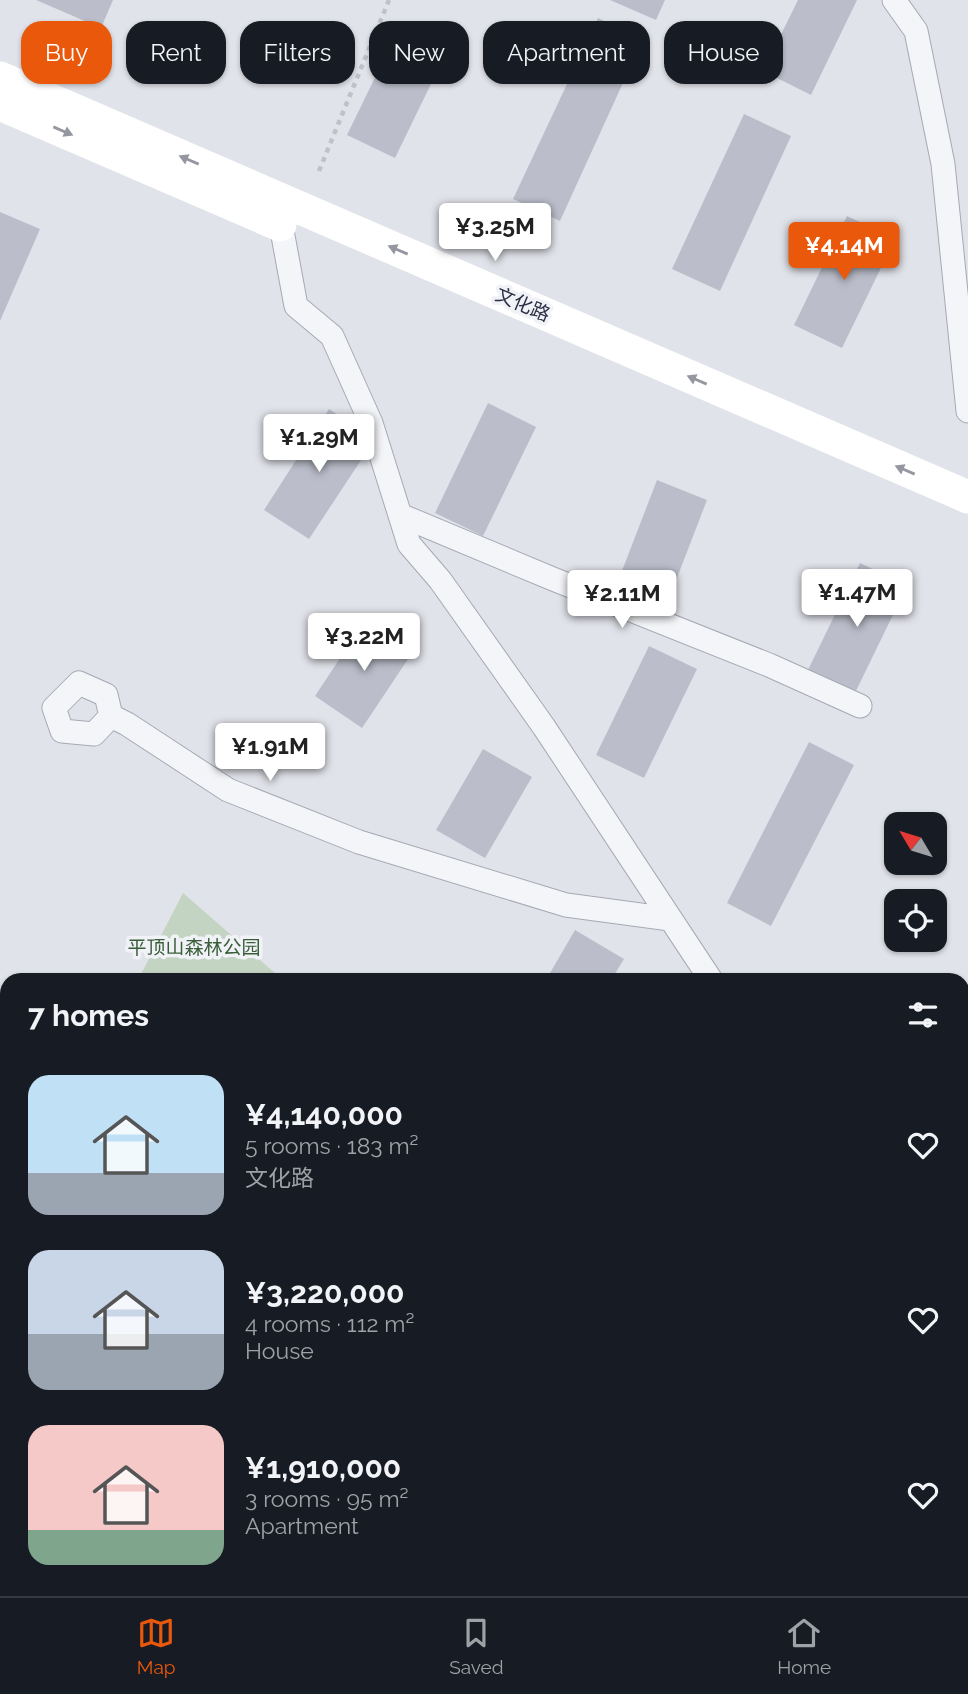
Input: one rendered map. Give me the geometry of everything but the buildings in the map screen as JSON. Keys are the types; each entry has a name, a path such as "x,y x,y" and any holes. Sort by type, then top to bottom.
{"street":[{"path":"894,0 916,30 943,164 968,411"},
{"name":"文化路","path":"0,78 281,212 968,522"},
{"name":"文化路","path":"0,104 281,212 968,498"},
{"path":"281,212 296,306 332,336 371,423 409,544 440,580 544,727 706,973"},
{"path":"400,515 769,665 860,706"},
{"path":"111,716 228,790 359,842 566,905 670,919"}],"path":[{"path":"319,171 389,0"}],"green space":[{"name":"平顶山森林公园","path":"183,893 275,973 142,973"}]}
